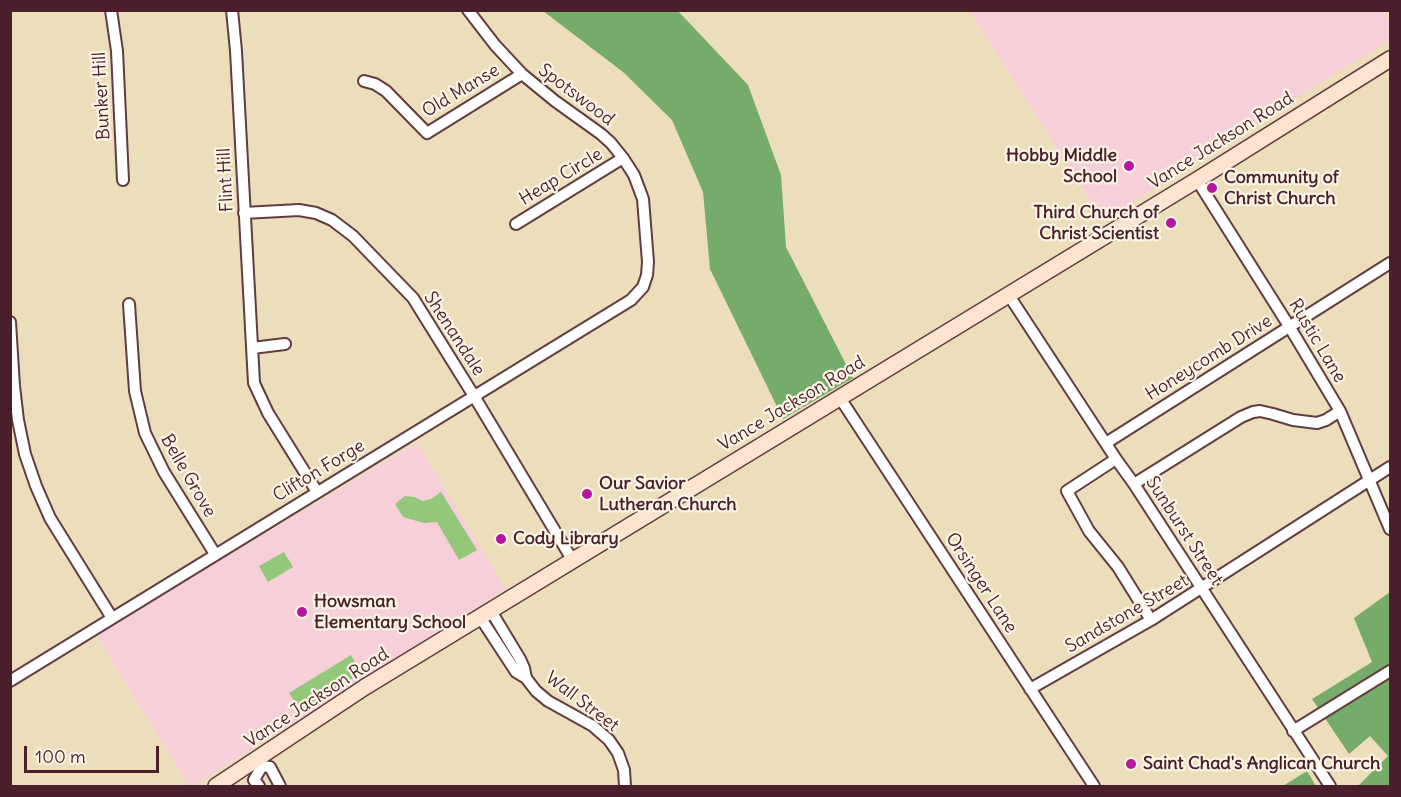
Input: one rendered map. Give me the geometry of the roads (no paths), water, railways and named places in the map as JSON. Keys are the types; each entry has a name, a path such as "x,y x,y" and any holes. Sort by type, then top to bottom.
{"main road":[{"name":"Vance Jackson Road","path":"216,786 259,766 366,687 1197,180 1390,59"}],"street":[{"name":"Bunker Hill","path":"111,10 117,51 123,180"},
{"name":"Flint Hill","path":"232,10 254,383 267,413 316,492"},
{"name":"Spotswood","path":"468,10 495,45 522,74 601,134 623,158 634,175 643,199 648,262 643,287"},
{"name":"Old Manse","path":"364,81 375,84 386,91 427,133 522,74"},
{"name":"Heap Circle","path":"516,224 623,158"},
{"name":"Rustic Lane","path":"1197,180 1290,326 1340,411 1390,529"},
{"name":"Shenandale","path":"244,213 289,210 308,212 332,220 347,230 412,298 573,561"},
{"name":"Honeycomb Drive","path":"1106,443 1390,263"},
{"name":"Clifton Forge","path":"11,680 631,300 643,287"},
{"name":"Sunburst Street","path":"1008,294 1330,786"},
{"name":"Belle Grove","path":"129,304 135,391 145,433 164,472 215,554"},
{"path":"10,322 18,420 25,454 36,486 50,518 112,618"},
{"path":"252,348 285,344"},
{"name":"Orsinger Lane","path":"840,398 1094,786"},
{"path":"1134,484 1241,417 1253,412 1260,411 1293,420 1317,423 1340,411"},
{"path":"1116,459 1067,491 1089,531 1118,567 1151,620"},
{"name":"Sandstone Street","path":"1030,689 1202,589 1390,467"},
{"name":"Wall Street","path":"486,614 516,672 526,678 548,701 584,721 609,740 618,753 624,770 625,786"},
{"path":"1293,731 1390,671"},
{"path":"259,766 254,780 259,786"},
{"path":"259,766 267,786"},
{"path":"259,766 270,767 280,786"}],"place":[{"name":"Hobby Middle School","path":"1129,166"},
{"name":"Community of Christ Church","path":"1212,188"},
{"name":"Third Church of Christ Scientist","path":"1171,223"},
{"name":"Our Savior Lutheran Church","path":"587,494"},
{"name":"Cody Library","path":"501,539"},
{"name":"Howsman Elementary School","path":"302,612"},
{"name":"Saint Chad's Anglican Church","path":"1131,764"}]}
